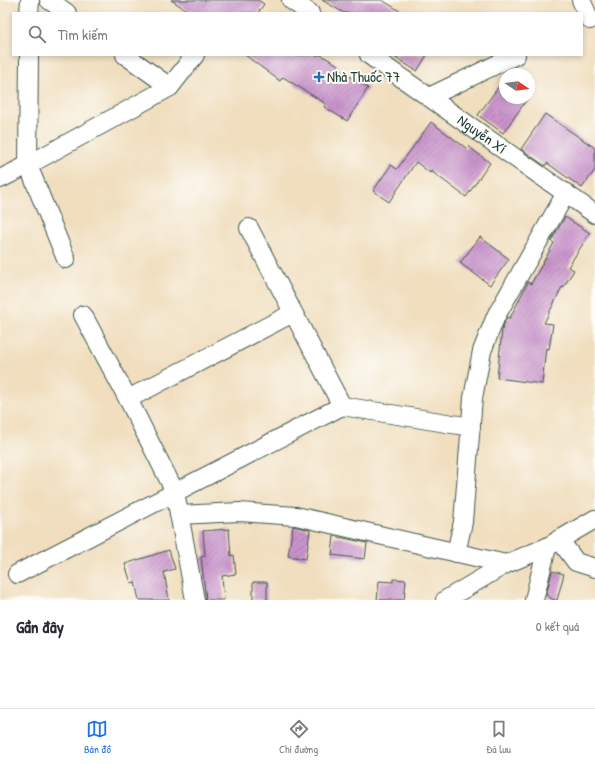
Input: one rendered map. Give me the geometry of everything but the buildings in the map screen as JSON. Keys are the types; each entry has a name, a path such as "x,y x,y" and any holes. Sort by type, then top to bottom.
{"street":[{"path":"29,12 30,0"},
{"path":"49,0 66,12"},
{"path":"291,0 309,12"},
{"path":"581,0 589,20"},
{"path":"29,56 28,165 66,259"},
{"path":"126,56 170,87"},
{"path":"0,179 170,87 194,56"},
{"name":"Nguyễn Xí","path":"370,56 595,214"},
{"path":"428,97 514,56"},
{"path":"456,553 463,522 473,398 482,351 496,316 566,193"},
{"path":"248,228 342,406"},
{"path":"128,399 293,313"},
{"path":"83,314 175,492 195,600"},
{"path":"17,574 342,406 471,427"},
{"path":"179,515 239,512 296,516 506,564"},
{"path":"445,600 506,564 553,543 595,519"},
{"path":"553,543 576,562 595,568"},
{"path":"534,600 553,543"}],"place":[{"name":"Nhà Thuốc 77","path":"319,77"}]}
